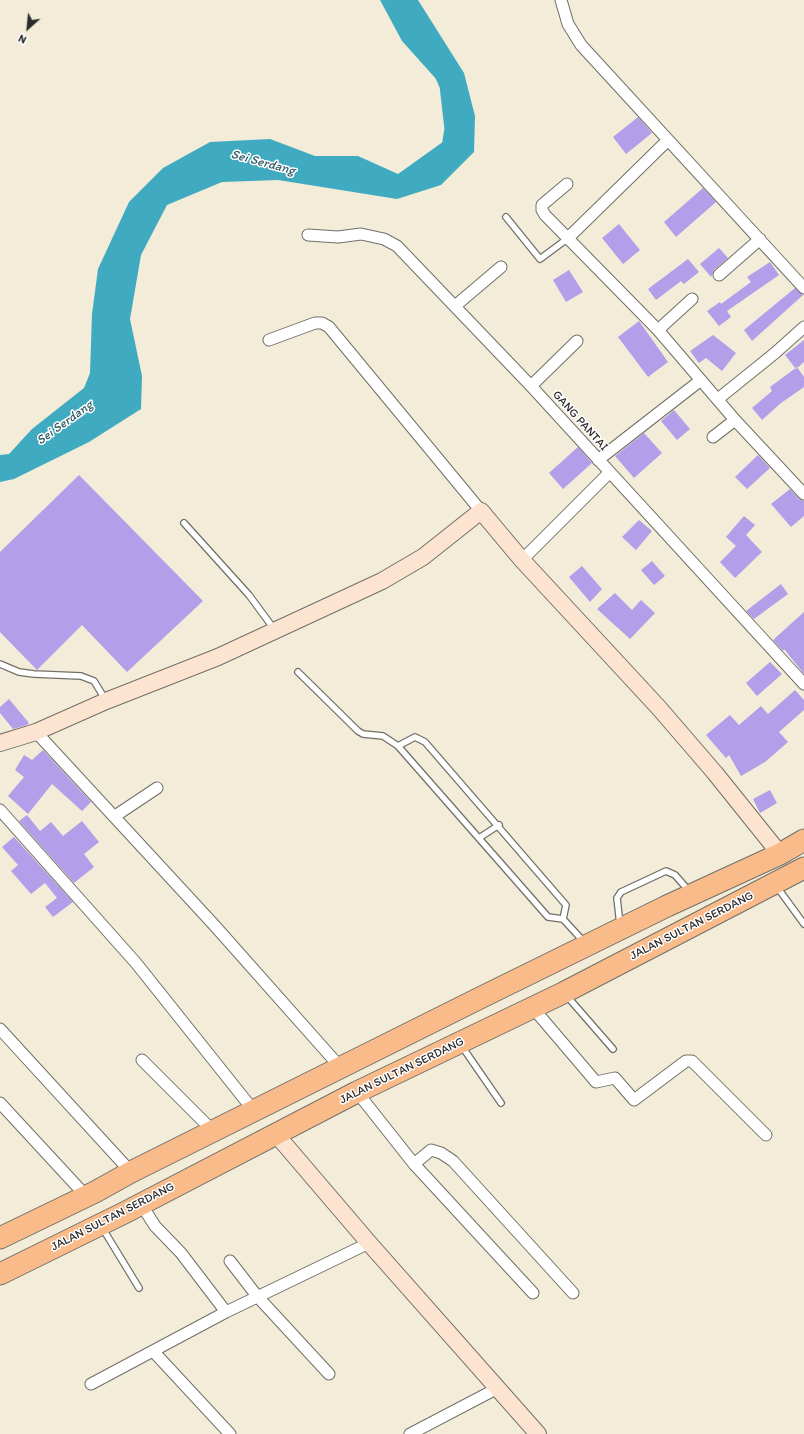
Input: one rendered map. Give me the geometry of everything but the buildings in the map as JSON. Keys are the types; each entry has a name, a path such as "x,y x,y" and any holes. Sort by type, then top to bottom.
{"highway":[{"path":"0,1238 587,945 692,894 780,854 804,840"},
{"name":"JALAN SULTAN SERDANG","path":"0,1274 141,1204 275,1133 357,1092 563,993 804,868"}],"street":[{"path":"561,0 568,24 576,39 804,288"},
{"path":"567,239 668,140"},
{"path":"567,184 542,205 541,209 545,215 658,330 735,420 804,494"},
{"name":"GANG PANTAI","path":"308,235 331,237 361,234 389,241 397,246 531,386 609,473 804,684"},
{"path":"719,275 760,239"},
{"path":"455,306 501,267"},
{"path":"658,330 692,299"},
{"path":"268,340 315,322 322,323 329,327 522,560 659,708 715,773 780,854"},
{"path":"718,399 775,353 804,327"},
{"path":"531,386 577,342"},
{"path":"598,460 701,380"},
{"path":"713,437 735,420"},
{"path":"522,560 609,473"},
{"path":"0,743 36,732 106,701 218,657 276,631 404,569 423,557 481,511"},
{"path":"36,732 115,816 341,1068"},
{"path":"115,816 157,788"},
{"path":"0,810 136,963 254,1111"},
{"path":"533,1008 596,1082 615,1078 634,1100 686,1061 692,1061 766,1136"},
{"path":"0,1029 131,1172"},
{"path":"142,1060 213,1131"},
{"path":"357,1092 414,1164 533,1293"},
{"path":"0,1103 86,1196"},
{"path":"275,1133 496,1389 538,1434"},
{"path":"414,1164 430,1150 442,1152 453,1161 573,1293"},
{"path":"141,1204 155,1226 181,1253 226,1312"},
{"path":"91,1384 257,1296 369,1243"},
{"path":"230,1261 257,1296 329,1374"},
{"path":"153,1351 230,1434"},
{"path":"410,1434 496,1389"}],"lane":[{"path":"506,217 540,259 567,239"},
{"path":"184,523 249,595 276,631"},
{"path":"0,664 3,667 34,674 85,677 94,681 106,701"},
{"path":"298,672 358,731 363,734 383,736 398,746 548,918 563,919 587,945"},
{"path":"398,746 415,737 426,742 499,825 566,905 563,919"},
{"path":"479,838 499,825"},
{"path":"620,929 617,898 621,892 666,871 675,875 692,894"},
{"path":"775,883 804,924"},
{"path":"563,993 612,1050"},
{"path":"460,1043 501,1103"},
{"path":"100,1224 139,1288"}],"water":[{"path":"380,0 418,0 464,73 475,116 474,152 441,185 397,199 278,180 222,182 167,205 141,255 130,319 142,376 141,409 89,442 14,479 0,482 0,455 9,454 32,429 84,388 90,373 92,314 98,269 129,202 163,168 210,142 270,139 315,156 358,156 398,174 454,134 455,100 402,41"}],"waterway":[{"name":"Sei Serdang","path":"443,69 450,85 455,129 452,148"}]}
